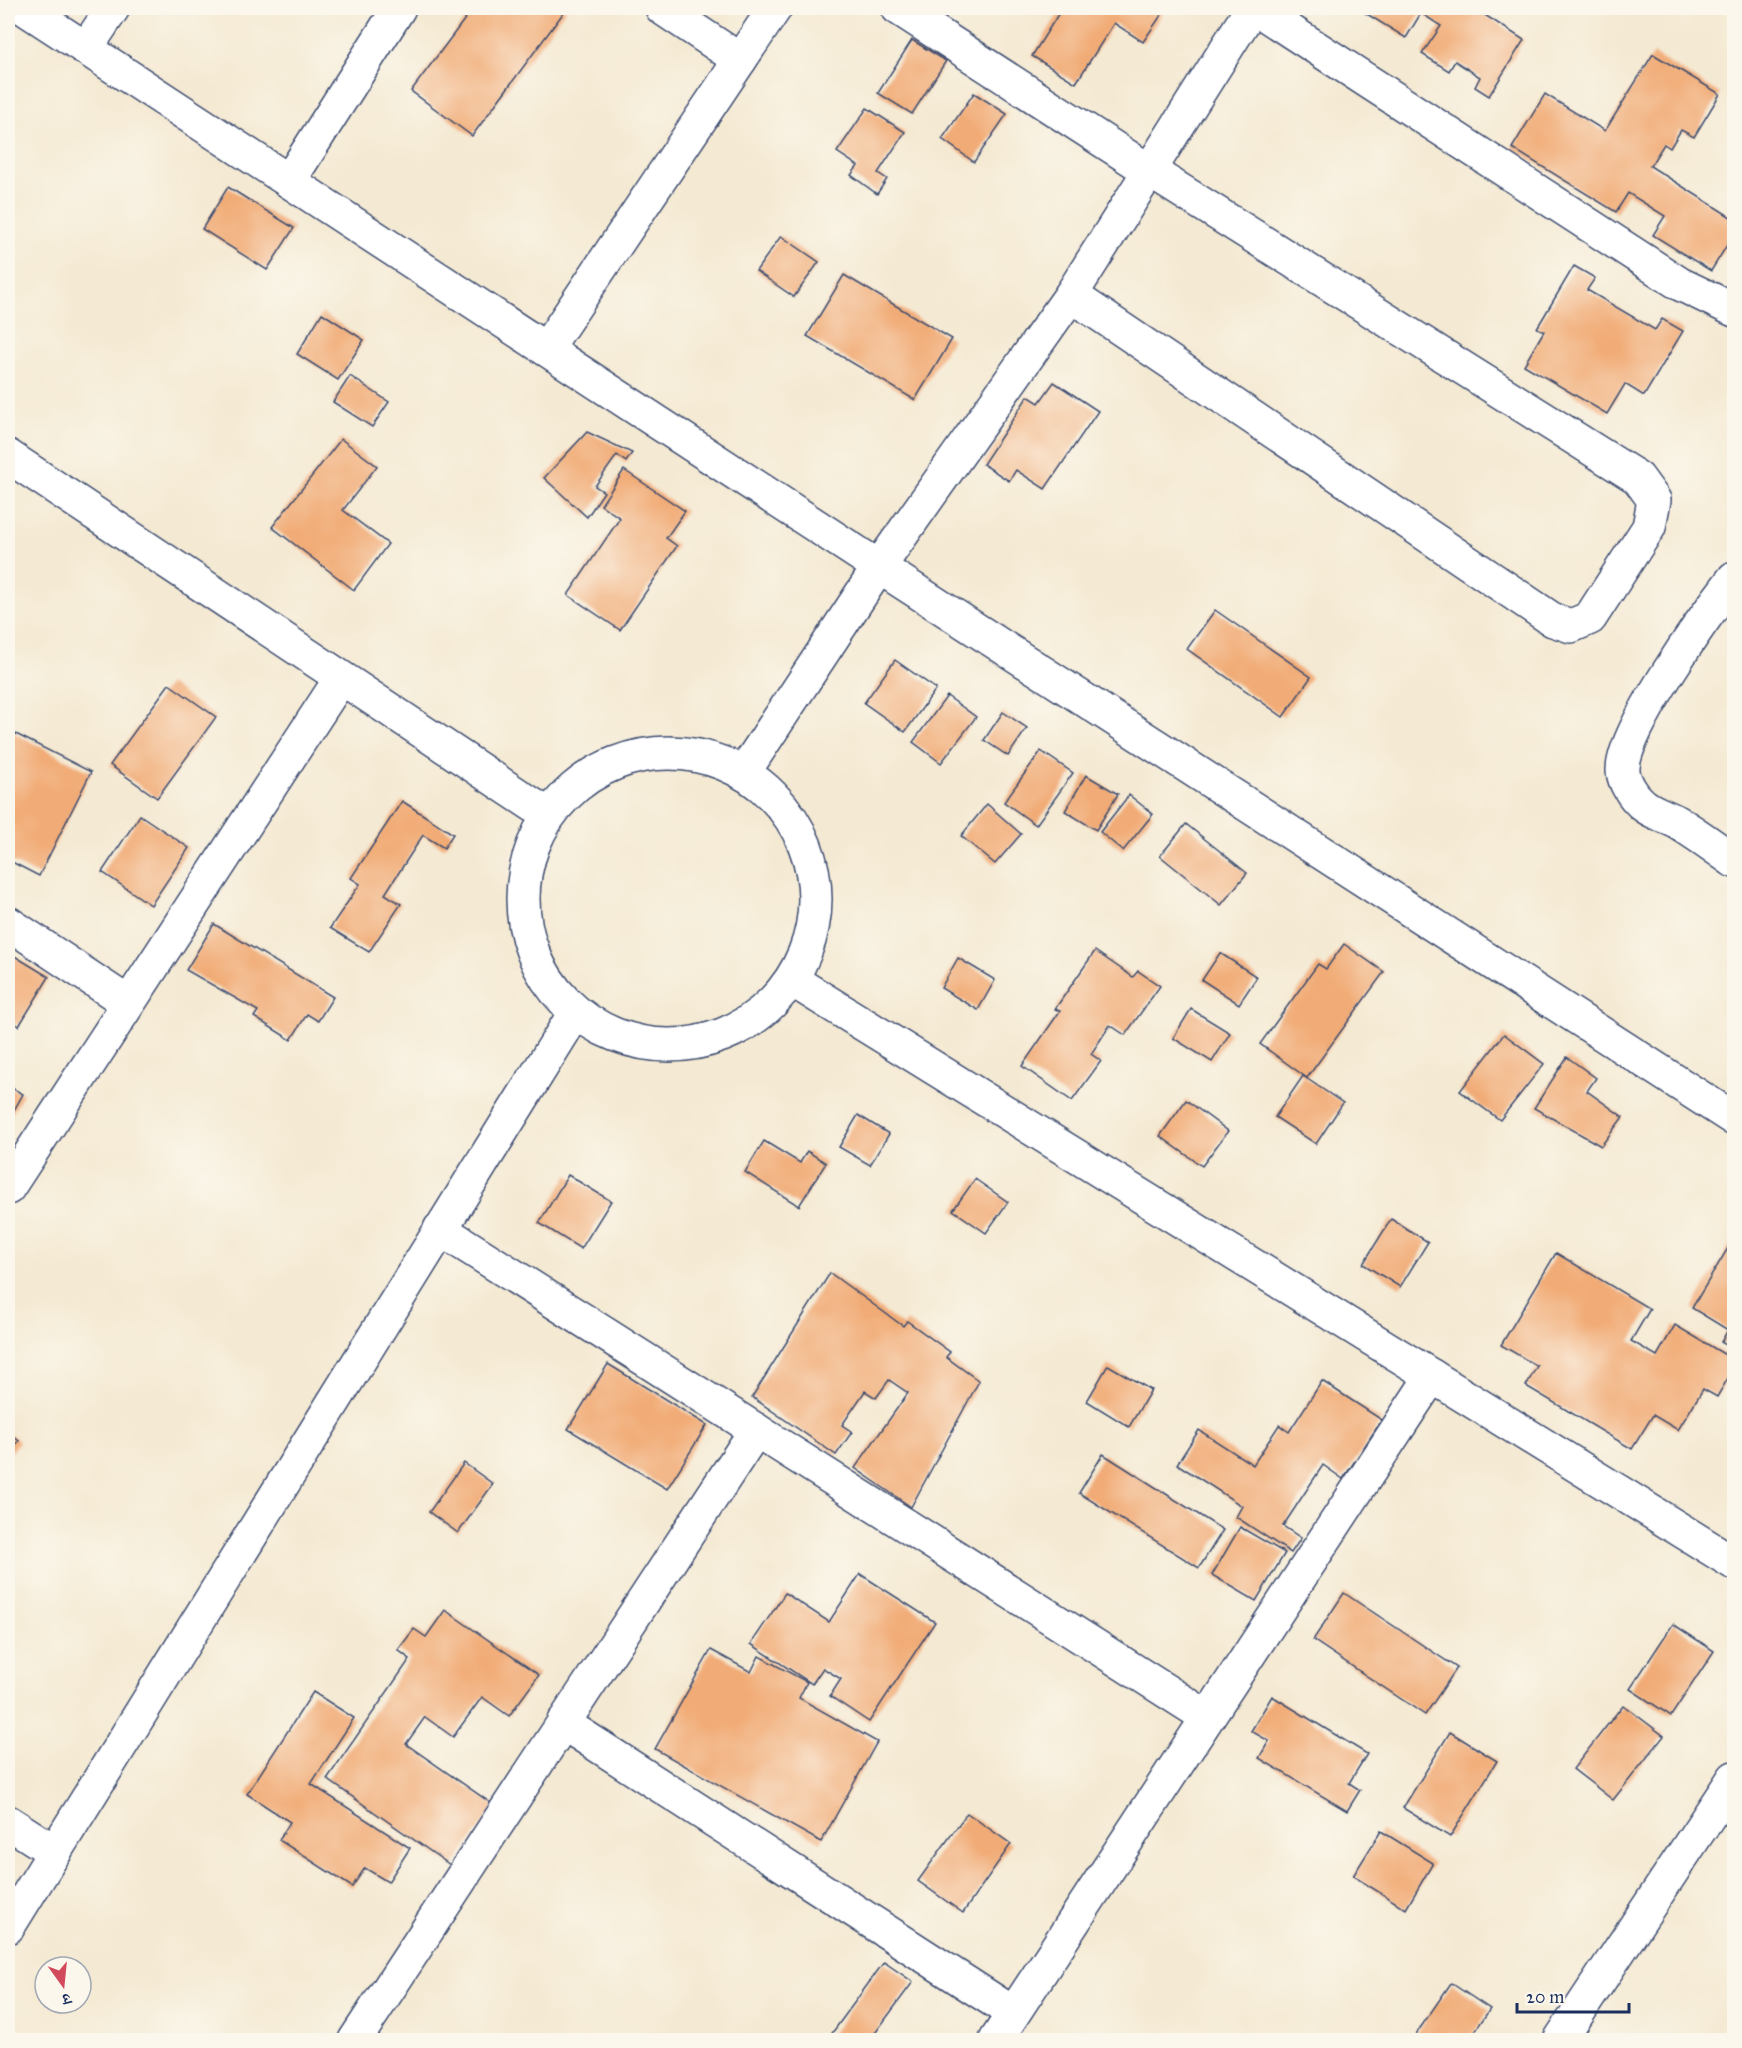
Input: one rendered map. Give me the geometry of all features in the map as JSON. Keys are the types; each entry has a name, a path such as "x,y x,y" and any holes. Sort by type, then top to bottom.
{"street":[{"path":"24,8 879,567 1734,1119"},
{"path":"86,48 113,8"},
{"path":"289,181 399,8"},
{"path":"662,8 740,60"},
{"path":"546,349 775,8"},
{"path":"897,8 1148,170 1638,478 1654,500 1649,527 1590,618 1571,626 1553,620 1071,295"},
{"path":"744,772 879,567 1071,295 1148,170 1253,8 1680,284 1734,310"},
{"path":"8,456 548,815"},
{"path":"1734,578 1714,604 1638,723 1625,751 1623,772 1627,785 1641,804 1677,822 1734,861"},
{"path":"8,1188 341,678"},
{"path":"674,752 710,758 744,772 780,803 806,843 816,889 812,937 792,980 759,1016 715,1039 686,1044 666,1046 617,1037 574,1013 545,980 527,940 521,897 528,855 548,815 572,789 603,768 638,756 674,752"},
{"path":"8,923 128,1004"},
{"path":"792,980 1734,1563"},
{"path":"8,1927 574,1013"},
{"path":"440,1229 1207,1717"},
{"path":"563,1723 1004,2027 1432,1376"},
{"path":"355,2040 756,1430"},
{"path":"1560,2040 1734,1778"},
{"path":"8,1822 55,1852"}],"building":[{"path":"473,8 567,8 472,136 411,91"},
{"path":"1062,8 1166,8 1143,42 1114,23 1076,83 1032,56"},
{"path":"1357,8 1474,8 1524,40 1489,96 1475,87 1480,77 1455,61 1449,71 1422,54 1441,26 1421,13 1406,38"},
{"path":"912,40 946,61 912,114 878,93"},
{"path":"1653,54 1720,94 1694,137 1681,130 1670,148 1664,144 1650,166 1734,219 1734,234 1711,271 1653,235 1665,216 1628,193 1616,212 1512,148 1545,94 1605,131"},
{"path":"974,93 1007,114 974,162 942,139"},
{"path":"867,108 905,132 878,173 887,179 877,194 851,175 858,166 837,152"},
{"path":"228,187 294,228 267,270 202,229"},
{"path":"781,236 819,262 794,297 756,271"},
{"path":"1574,266 1595,278 1587,290 1655,330 1662,319 1683,331 1644,396 1625,384 1607,414 1524,365 1544,331 1537,328"},
{"path":"844,275 952,339 915,400 807,336"},
{"path":"322,313 364,340 338,380 297,354"},
{"path":"350,376 389,402 372,427 333,402"},
{"path":"1054,382 1098,411 1045,489 1016,470 1009,481 983,464 1028,396 1039,403"},
{"path":"587,432 632,453 626,462 617,455 595,486 604,492 587,517 544,478"},
{"path":"341,439 377,466 343,510 388,544 354,590 272,527"},
{"path":"624,470 685,511 666,538 677,546 620,630 568,595 620,518 601,505"},
{"path":"1215,610 1311,677 1283,717 1187,649"},
{"path":"895,660 936,689 905,732 864,703"},
{"path":"169,684 216,717 157,798 110,765"},
{"path":"947,696 976,717 941,763 913,742"},
{"path":"1003,712 1027,728 1008,756 984,740"},
{"path":"8,730 91,772 39,876 8,860"},
{"path":"1041,751 1073,773 1036,825 1004,802"},
{"path":"1086,775 1118,794 1096,830 1065,811"},
{"path":"1129,795 1153,814 1123,851 1100,832"},
{"path":"402,801 453,834 444,848 423,835 385,894 401,904 369,952 330,928 360,884 351,878"},
{"path":"987,804 1021,834 995,864 961,836"},
{"path":"140,815 189,848 151,905 102,872"},
{"path":"1186,824 1247,873 1221,905 1160,856"},
{"path":"214,924 333,997 318,1021 307,1014 291,1040 254,1017 258,1011 186,970"},
{"path":"1344,944 1384,972 1307,1078 1260,1044 1318,964 1326,969"},
{"path":"1095,951 1133,977 1138,971 1160,986 1125,1035 1110,1025 1091,1054 1101,1061 1072,1101 1022,1066 1060,1011 1055,1009"},
{"path":"8,952 49,977 19,1026 8,1018"},
{"path":"1220,953 1257,977 1239,1004 1202,980"},
{"path":"958,958 995,980 978,1010 941,988"},
{"path":"1191,1009 1230,1033 1212,1062 1173,1038"},
{"path":"1504,1034 1544,1064 1500,1120 1460,1091"},
{"path":"1567,1057 1596,1078 1587,1091 1623,1117 1601,1146 1534,1108"},
{"path":"1303,1076 1343,1103 1316,1144 1275,1117"},
{"path":"8,1086 23,1094 8,1121"},
{"path":"1186,1100 1228,1131 1202,1166 1160,1136"},
{"path":"858,1115 889,1134 870,1165 839,1147"},
{"path":"764,1141 800,1163 807,1151 826,1163 799,1206 745,1172"},
{"path":"568,1175 611,1201 581,1249 539,1223"},
{"path":"975,1179 1008,1202 986,1233 953,1210"},
{"path":"1391,1219 1428,1242 1400,1287 1363,1264"},
{"path":"1734,1238 1734,1350 1721,1342 1728,1330 1692,1308"},
{"path":"1556,1253 1650,1309 1631,1341 1657,1356 1675,1325 1734,1360 1734,1368 1717,1397 1703,1389 1678,1430 1653,1415 1632,1449 1526,1386 1537,1366 1501,1345"},
{"path":"830,1273 903,1326 907,1321 950,1352 946,1357 979,1381 911,1507 855,1468 908,1393 889,1380 876,1398 865,1391 842,1425 852,1432 836,1455 752,1397"},
{"path":"608,1364 707,1425 667,1489 568,1429"},
{"path":"1108,1365 1151,1390 1129,1427 1087,1401"},
{"path":"1322,1381 1382,1420 1343,1479 1323,1465 1283,1526 1301,1538 1291,1553 1236,1517 1242,1506 1177,1464 1199,1430 1253,1465 1279,1425 1289,1432"},
{"path":"8,1432 19,1441 8,1457"},
{"path":"1103,1454 1223,1530 1199,1568 1079,1493"},
{"path":"464,1463 493,1484 458,1533 429,1512"},
{"path":"1240,1527 1285,1553 1256,1601 1212,1575"},
{"path":"860,1574 935,1622 869,1722 830,1696 841,1679 823,1668 812,1684 751,1644 785,1593 829,1622"},
{"path":"1344,1593 1457,1668 1425,1715 1313,1640"},
{"path":"445,1610 539,1675 509,1716 482,1697 453,1737 425,1717 406,1744 495,1806 453,1867 327,1779 410,1659 398,1650 414,1629 426,1637"},
{"path":"1673,1624 1714,1651 1671,1716 1630,1689"},
{"path":"711,1650 751,1672 759,1656 807,1682 799,1698 877,1742 821,1842 655,1749"},
{"path":"313,1692 354,1718 311,1784 410,1848 388,1882 365,1868 352,1887 279,1840 290,1822 247,1794"},
{"path":"1272,1696 1367,1754 1349,1783 1360,1790 1347,1811 1259,1758 1269,1741 1251,1731"},
{"path":"1623,1705 1664,1736 1613,1800 1573,1769"},
{"path":"1450,1732 1497,1761 1450,1837 1403,1808"},
{"path":"967,1813 1011,1844 963,1913 918,1881"},
{"path":"1381,1831 1433,1863 1406,1909 1353,1876"},
{"path":"884,1962 913,1982 870,2040 827,2040"},
{"path":"1451,1983 1490,2009 1469,2040 1412,2040"}]}
